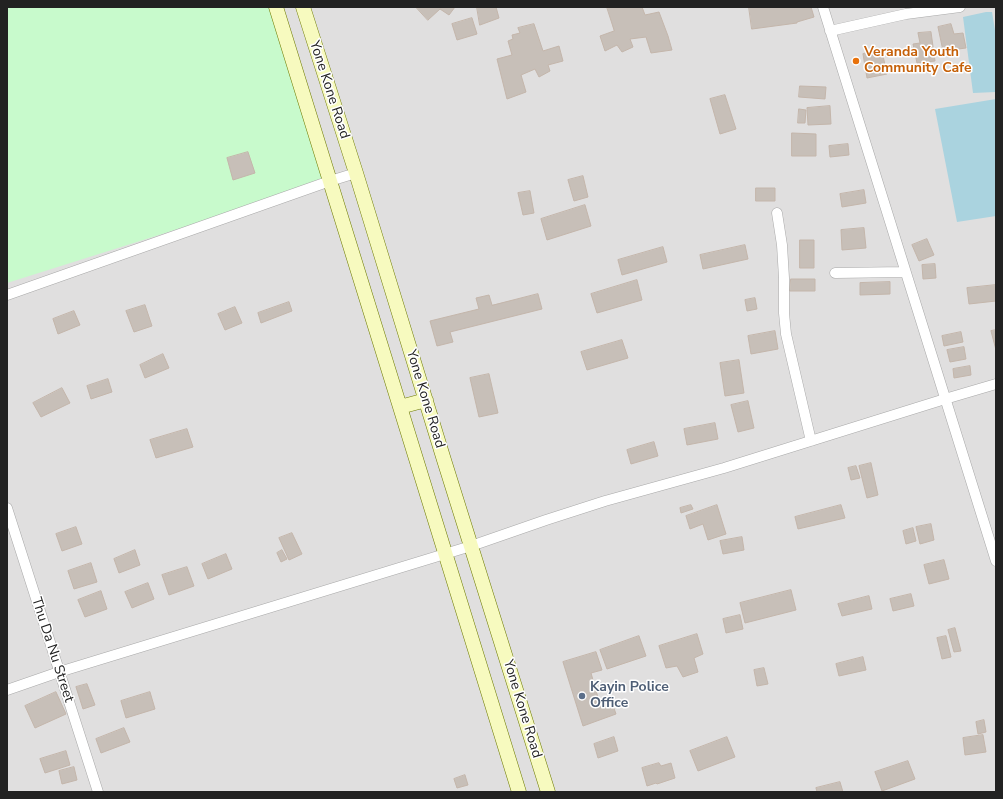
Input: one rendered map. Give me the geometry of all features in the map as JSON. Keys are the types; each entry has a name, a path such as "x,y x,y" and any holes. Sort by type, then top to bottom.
{"street":[{"path":"276,7 519,792"},
{"name":"Yone Kone Road","path":"303,7 548,792"},
{"path":"823,7 996,561"},
{"path":"830,31 906,14 960,7"},
{"path":"7,295 356,173"},
{"path":"777,213 782,245 786,334 812,441"},
{"path":"834,273 905,272"},
{"path":"7,690 59,672 471,546 605,501 724,468 996,384"},
{"path":"400,407 426,400"},
{"name":"Thu Da Nu Street","path":"7,508 98,792"}],"shaded area":[{"path":"7,7 996,7 996,792 7,792"}],"green space":[{"path":"7,7 276,7 330,181 7,283"}],"water":[{"path":"992,12 996,36 996,92 973,93 963,17"},
{"path":"996,99 996,216 957,222 935,109"}],"building":[{"path":"416,7 455,7 449,15 440,9 428,20"},
{"path":"477,7 496,7 499,18 480,25"},
{"path":"607,7 642,7 645,15 659,12 672,50 651,53 646,37 630,39 633,47 622,52 617,45 605,51 600,36 614,31"},
{"path":"749,7 811,7 814,17 797,23 752,29"},
{"path":"472,18 477,34 457,40 452,24"},
{"path":"534,24 543,51 559,46 563,61 548,65 550,71 539,77 535,69 521,75 526,92 507,99 497,59 512,55 508,41 513,39 512,35 520,33 518,28"},
{"path":"951,24 954,34 963,33 966,48 943,51 938,27"},
{"path":"931,32 935,61 917,63 913,44 920,43 918,33"},
{"path":"882,51 887,74 867,78 863,54"},
{"path":"800,86 826,87 825,99 799,97"},
{"path":"725,95 736,129 720,134 710,99"},
{"path":"830,106 831,124 808,125 807,108"},
{"path":"799,109 806,110 805,123 798,123"},
{"path":"792,133 816,134 816,156 792,156"},
{"path":"848,144 849,155 830,157 829,146"},
{"path":"248,152 255,173 233,180 227,158"},
{"path":"583,176 588,197 574,201 568,180"},
{"path":"756,188 775,188 775,201 756,201"},
{"path":"864,190 866,203 842,207 840,194"},
{"path":"530,191 534,213 523,215 518,193"},
{"path":"585,205 591,226 547,240 541,219"},
{"path":"864,228 866,248 842,250 841,230"},
{"path":"927,239 934,255 919,261 912,245"},
{"path":"800,240 814,240 814,268 800,268"},
{"path":"745,245 748,259 703,269 700,255"},
{"path":"663,247 667,262 622,275 618,260"},
{"path":"935,264 936,278 923,279 922,265"},
{"path":"791,279 815,279 815,291 790,291"},
{"path":"637,280 642,300 597,313 591,294"},
{"path":"890,282 890,294 860,295 860,283"},
{"path":"996,285 996,301 969,304 967,288"},
{"path":"538,294 542,309 450,332 453,342 437,346 430,321 479,309 476,298 489,295 492,305"},
{"path":"755,298 757,309 747,311 745,300"},
{"path":"289,302 292,311 261,323 258,313"},
{"path":"145,305 152,326 134,332 126,311"},
{"path":"235,307 242,323 225,330 218,314"},
{"path":"74,311 80,325 58,334 53,319"},
{"path":"996,330 996,350 991,331"},
{"path":"775,331 778,349 751,354 748,336"},
{"path":"961,332 963,342 944,346 942,336"},
{"path":"622,340 628,358 587,370 581,352"},
{"path":"964,347 966,359 950,362 947,350"},
{"path":"163,354 169,368 145,378 140,365"},
{"path":"739,360 744,393 725,396 720,363"},
{"path":"970,366 971,375 954,378 953,369"},
{"path":"489,374 498,413 479,417 470,378"},
{"path":"108,379 112,392 91,399 87,386"},
{"path":"62,388 70,403 41,417 33,403"},
{"path":"748,401 754,428 738,432 731,405"},
{"path":"715,423 718,439 687,445 684,429"},
{"path":"187,429 193,447 156,458 150,440"},
{"path":"654,442 658,456 631,464 627,450"},
{"path":"871,463 878,495 867,498 859,466"},
{"path":"856,466 860,478 851,480 848,468"},
{"path":"691,505 693,509 681,513 680,508"},
{"path":"717,505 726,534 708,540 703,524 690,529 686,516"},
{"path":"841,505 845,518 798,529 795,517"},
{"path":"931,524 934,540 920,544 916,527"},
{"path":"76,527 82,544 62,551 56,534"},
{"path":"913,528 916,541 906,544 903,531"},
{"path":"292,533 302,554 289,560 279,538"},
{"path":"742,537 744,550 723,554 720,541"},
{"path":"135,550 140,565 119,573 114,559"},
{"path":"282,550 287,559 281,562 277,553"},
{"path":"226,554 232,569 208,579 202,564"},
{"path":"944,560 949,579 929,584 924,565"},
{"path":"91,563 97,582 74,589 68,571"},
{"path":"187,567 194,586 169,595 162,575"},
{"path":"148,583 154,599 132,608 125,592"},
{"path":"791,590 796,610 745,623 740,603"},
{"path":"101,591 107,609 85,617 78,600"},
{"path":"911,594 914,606 893,611 890,599"},
{"path":"869,596 872,609 842,616 838,604"},
{"path":"740,615 743,629 726,633 723,619"},
{"path":"955,628 961,651 954,652 948,630"},
{"path":"697,634 703,654 694,658 698,672 683,677 677,666 666,668 659,646"},
{"path":"639,636 646,656 607,669 600,650"},
{"path":"946,636 951,657 942,659 937,638"},
{"path":"596,652 602,670 591,673 599,701 610,697 616,714 583,726 563,662"},
{"path":"863,657 866,670 839,676 836,664"},
{"path":"764,668 768,684 757,686 754,670"},
{"path":"87,684 95,705 83,709 76,687"},
{"path":"56,692 66,714 35,728 25,706"},
{"path":"150,692 155,709 126,718 121,701"},
{"path":"984,720 986,732 978,734 976,722"},
{"path":"124,728 130,742 101,753 96,739"},
{"path":"983,735 986,752 965,755 963,738"},
{"path":"614,737 618,751 598,758 594,744"},
{"path":"727,737 735,757 698,771 690,751"},
{"path":"66,751 70,765 45,773 40,759"},
{"path":"908,761 915,779 882,791 875,772"},
{"path":"659,763 661,766 671,763 675,778 647,786 642,768"},
{"path":"74,767 77,780 62,784 59,771"},
{"path":"465,775 468,785 457,788 454,779"},
{"path":"840,782 843,792 817,792 816,788"}],"place":[{"name":"Veranda Youth Community Cafe","path":"856,61"},
{"name":"Kayin Police Office","path":"582,696"}]}
